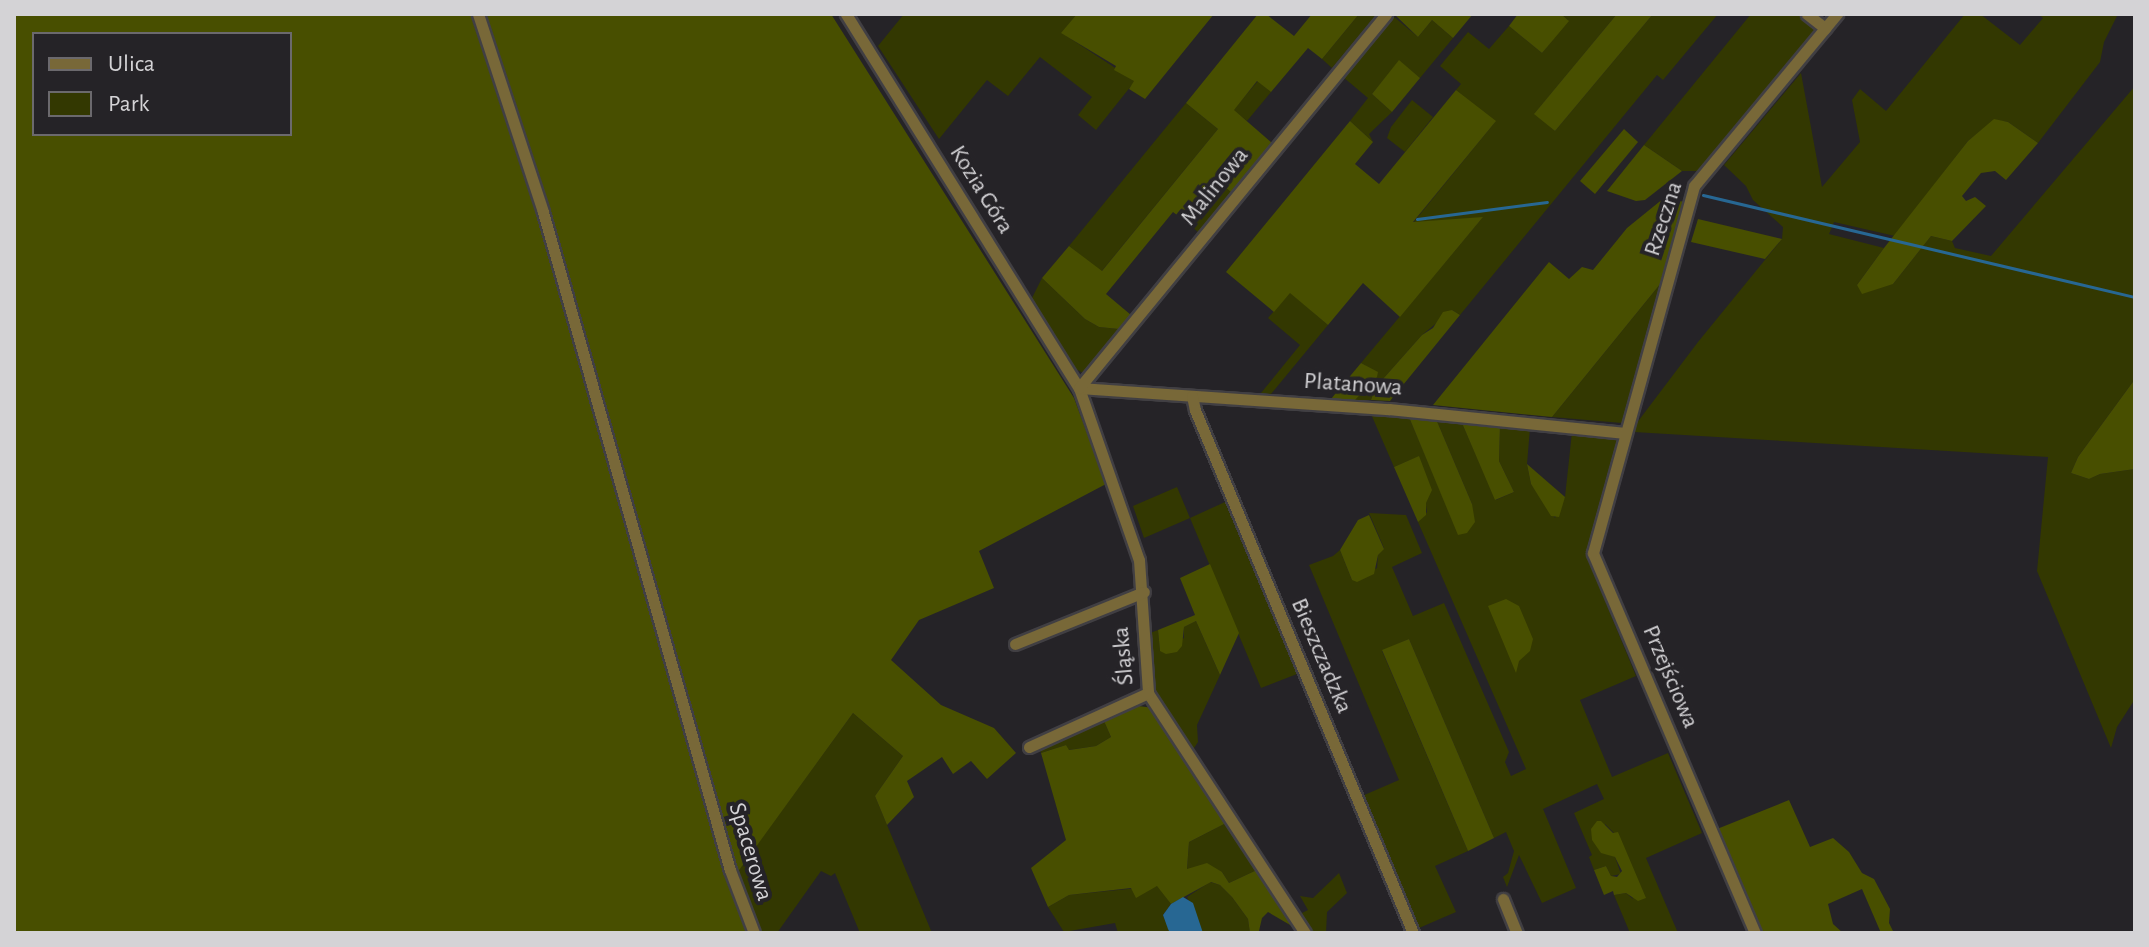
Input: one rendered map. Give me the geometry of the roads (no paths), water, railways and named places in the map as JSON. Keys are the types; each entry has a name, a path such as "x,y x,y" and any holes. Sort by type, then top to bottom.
{"street":[{"name":"Spacerowa","path":"478,14 543,212 730,870 754,933"},
{"name":"Kozia Góra","path":"846,14 1079,388"},
{"name":"Malinowa","path":"1079,388 1386,14"},
{"path":"1807,14 1825,28"},
{"name":"Rzeczna","path":"1625,433 1694,186 1837,14"},
{"name":"Platanowa","path":"1079,388 1389,409 1625,433"},
{"name":"Śląska","path":"1079,388 1137,552 1144,592 1143,656 1148,693 1288,902 1305,933"},
{"name":"Bieszczadzka","path":"1192,396 1195,410 1413,933"},
{"name":"Przejściowa","path":"1625,433 1593,553 1755,933"},
{"path":"1015,644 1144,592"},
{"path":"1029,747 1148,693"},
{"path":"1503,899 1517,933"}],"water":[{"path":"1183,897 1193,903 1203,933 1170,933 1163,915 1171,904"}],"waterway":[{"path":"1703,195 2135,297"},
{"path":"1417,219 1547,202"}]}
